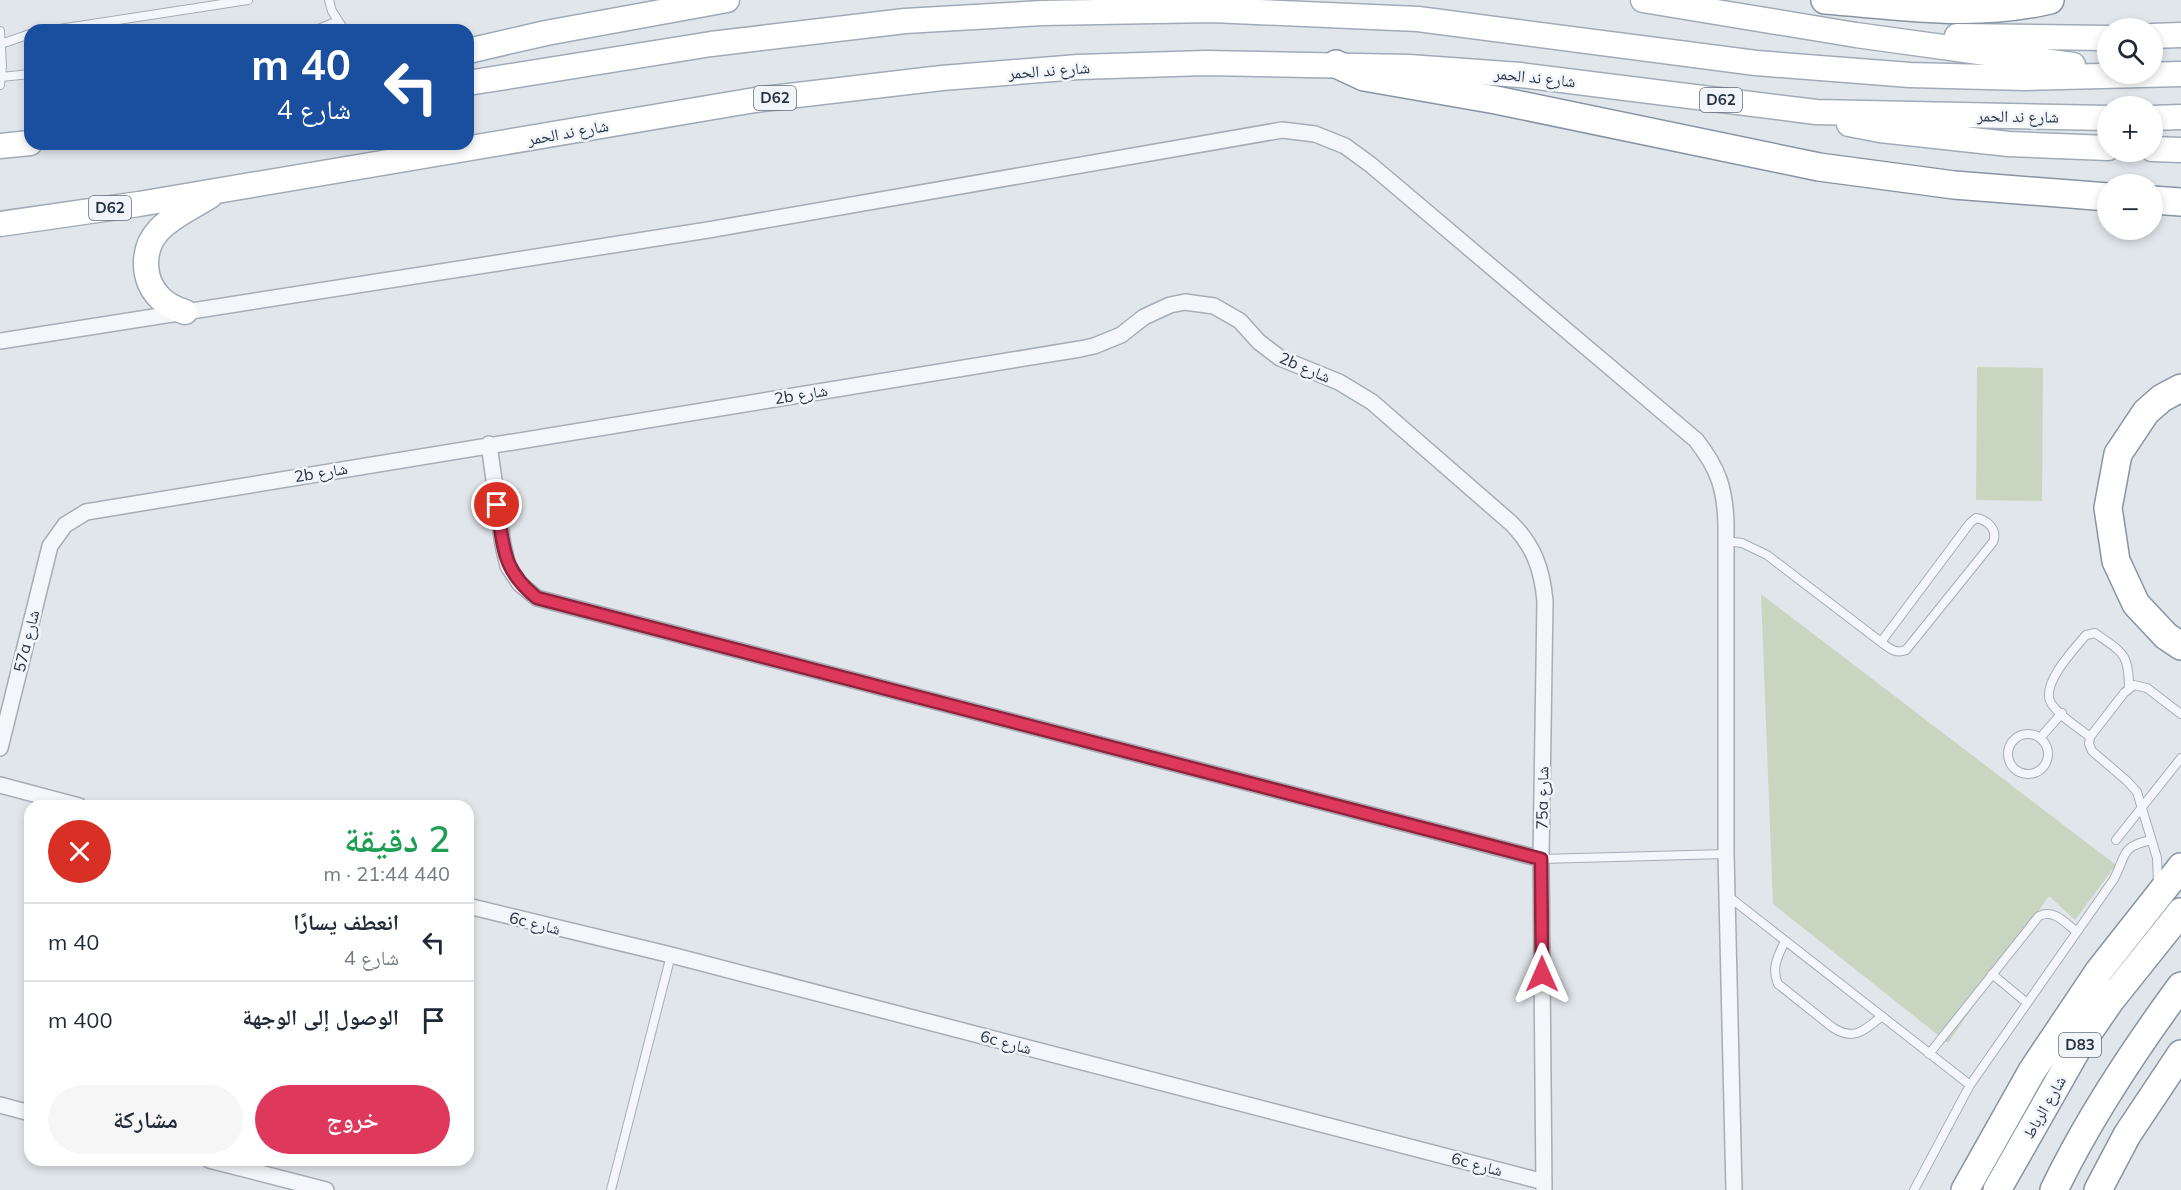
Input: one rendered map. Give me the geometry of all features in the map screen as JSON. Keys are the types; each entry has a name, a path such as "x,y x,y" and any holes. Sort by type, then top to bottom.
{"highway":[{"path":"1825,0 1972,11 2007,8 2050,0"},
{"path":"1336,64 1364,78 1496,99 1819,167 1954,185 2097,196"},
{"path":"2163,201 2181,202"},
{"path":"2181,388 2162,398 2146,412 2118,454 2108,508 2116,561 2136,604 2166,636 2181,646"},
{"path":"1965,1190 2032,1071 2099,971 2181,867"},
{"name":"شارع الرباط","path":"1997,1190 2077,1049 2110,1000 2181,912"},
{"path":"2054,1190 2113,1084 2144,1036 2181,986"},
{"path":"2098,1190 2127,1135 2181,1054"}],"main road":[{"path":"474,50 546,33 727,0"},
{"path":"1642,0 1856,35 2097,68"},
{"path":"474,82 711,45 904,21 1042,13 1212,10 1375,16 1460,23 1756,63 1910,75 1991,78 2097,75"},
{"path":"1856,35 2097,38"},
{"path":"2163,36 2181,35"},
{"name":"شارع ند الحمر","path":"474,147 755,100 878,84 1024,71 1142,64 1336,64 1409,67 1520,75 1816,112 2097,118"},
{"path":"2163,74 2181,74"},
{"path":"1816,112 1842,122 1880,130 2009,144 2097,148"},
{"path":"2163,118 2181,117"},
{"path":"0,146 24,144"},
{"path":"2163,149 2181,150"},
{"name":"شارع ند الحمر","path":"0,224 457,150"},
{"path":"185,312 170,306 154,292 146,273 147,251 157,232 164,225 219,190"}],"street":[{"path":"0,341 696,232 1282,130 1315,134 1345,146 1371,165 1696,440 1710,458 1720,478 1725,501 1726,895 1734,1190"},
{"name":"2b شارع","path":"44,570 50,546 65,525 86,512 489,444 1080,349 1121,335 1156,310 1178,303 1200,303 1228,313 1240,321 1269,351 1280,358 1339,382 1372,402 1511,523"},
{"path":"489,444 508,566 520,585 537,598 1541,859"},
{"name":"75a شارع","path":"1511,523 1530,545 1544,586 1541,859 1544,1186"},
{"name":"57a شارع","path":"0,748 44,570"},
{"path":"0,785 56,800"},
{"name":"6c شارع","path":"474,907 671,955 1544,1186"},
{"path":"0,1105 24,1111"},
{"path":"232,1166 326,1190"}],"lane":[{"path":"92,24 248,0"},
{"path":"329,0 340,24"},
{"path":"1879,4 1924,0"},
{"path":"331,24 338,21"},
{"path":"0,31 1,81 24,75"},
{"path":"1,44 24,36"},
{"path":"1725,542 1742,543 1767,555 1881,642 1895,651 1906,650 1993,542 1995,535 1992,528 1980,518 1972,520 1881,642"},
{"path":"2090,737 2050,702 2048,693 2049,685 2082,639 2090,633 2095,633 2124,655 2129,667 2129,688"},
{"path":"2159,893 2157,858 2142,805 2132,786 2091,751 2090,737 2129,688 2134,685 2147,688 2181,714"},
{"path":"2040,738 2062,713"},
{"path":"2026,733 2040,738 2048,752 2048,760 2036,773 2018,772 2011,766 2008,758 2008,749 2012,741 2018,735 2026,733"},
{"path":"2116,840 2181,758"},
{"path":"1914,1190 1970,1085 2114,879 2124,853 2130,846 2151,840"},
{"path":"1541,859 1726,854"},
{"path":"1726,895 1970,1085"},
{"path":"1929,1054 2038,916 2046,913 2054,914 2076,931"},
{"path":"1785,940 1774,968 1778,984 1824,1021 1840,1033 1849,1035 1858,1033 1882,1017"},
{"path":"611,1190 671,955"},
{"path":"1992,974 2027,1003"}],"green space":[{"path":"1977,367 2043,368 2042,501 1976,500"},
{"path":"1761,594 2116,865 2075,920 2049,896 1948,1043 1773,904"}],"route":[{"path":"497,505 508,566 520,585 537,598 1541,859 1542,974"}]}
